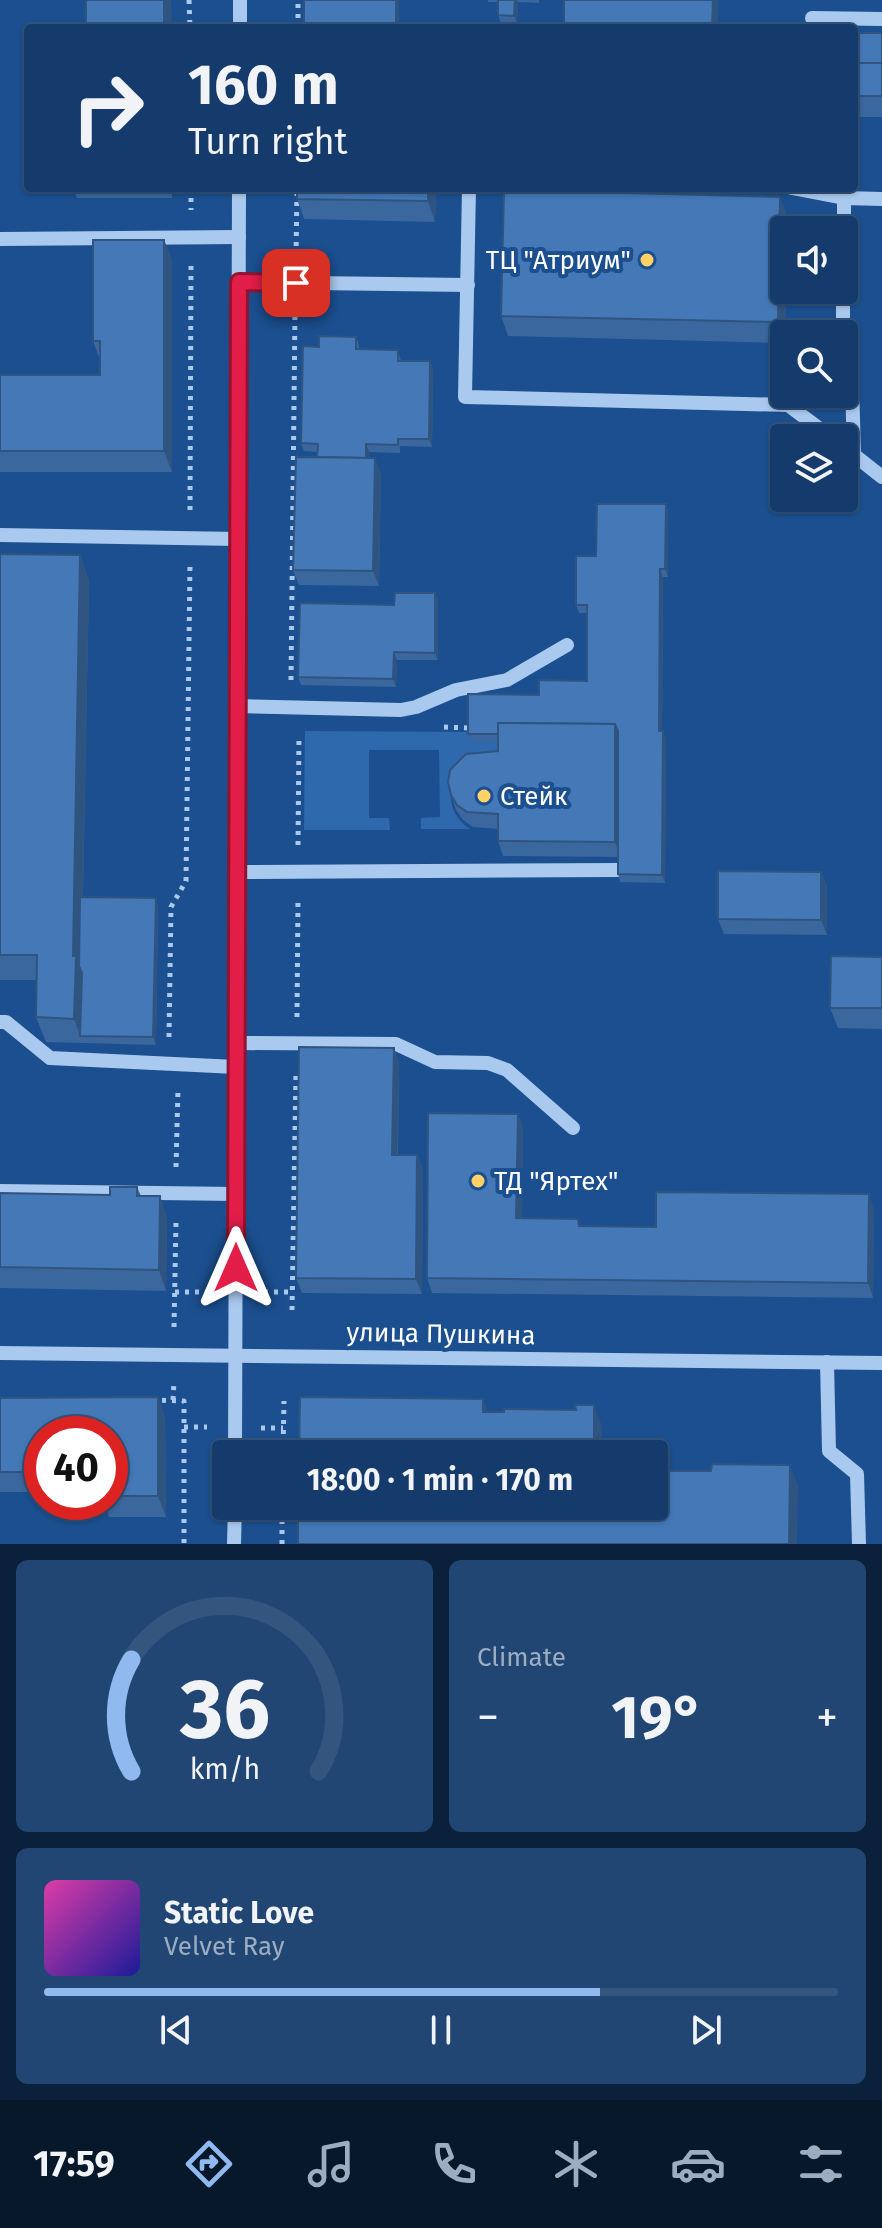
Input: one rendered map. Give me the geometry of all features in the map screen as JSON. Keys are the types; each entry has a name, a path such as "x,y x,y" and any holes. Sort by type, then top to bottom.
{"street":[{"path":"240,0 240,24"},
{"path":"812,18 882,19"},
{"path":"235,1440 239,192"},
{"path":"469,192 465,397 788,405 813,424"},
{"path":"813,192 844,198 882,199"},
{"path":"844,198 844,216"},
{"path":"0,239 239,237"},
{"path":"239,282 468,285"},
{"path":"858,458 882,477"},
{"path":"0,535 238,539"},
{"path":"238,706 401,710 456,690 507,680 567,645"},
{"path":"237,872 620,870"},
{"path":"0,1022 6,1022 50,1058 236,1067"},
{"path":"236,1043 396,1044 435,1062 488,1063 507,1070 573,1128"},
{"path":"0,1191 236,1194"},
{"name":"улица Пушкина","path":"0,1353 882,1363"},
{"path":"827,1362 829,1451 857,1474 859,1544"},
{"path":"234,1544 235,1520"}],"path":[{"path":"189,0 190,24"},
{"path":"298,0 298,24"},
{"path":"173,1400 178,1066 169,1047 171,907 186,881 191,192"},
{"path":"292,1310 300,692 291,680 297,192"},
{"path":"142,1400 184,1401 184,1544"},
{"path":"283,1440 284,1401"},
{"path":"282,1520 282,1544"}],"shaded area":[{"path":"305,731 471,732 501,742 500,763 453,783 453,809 459,820 470,829 421,829 421,818 440,817 439,750 369,750 369,818 389,818 390,830 304,830"}],"building":[{"path":"86,0 164,0 164,24 86,24"},
{"path":"304,0 396,0 396,24 304,24"},
{"path":"498,0 515,0 514,16 498,15"},
{"path":"564,0 713,0 712,24 564,24"},
{"path":"858,33 882,33 882,63 858,63"},
{"path":"858,63 882,63 882,96 858,96"},
{"path":"297,192 428,192 428,201 297,199"},
{"name":"ТЦ \"Атриум\"","path":"504,192 780,197 780,216 770,216 770,304 778,304 778,320 501,316"},
{"path":"93,240 164,240 164,451 0,451 0,375 100,375 100,341 93,341"},
{"path":"319,336 356,337 356,349 398,350 398,361 430,361 429,439 398,439 398,445 366,444 366,458 317,457 318,444 301,443 303,346 319,347"},
{"path":"296,457 375,458 373,571 293,570"},
{"path":"597,504 666,504 665,569 660,569 662,875 618,874 618,731 615,724 498,723 498,734 468,734 468,694 539,695 539,680 587,681 587,605 576,605 576,556 596,556"},
{"path":"0,554 80,555 74,1019 36,1017 37,955 0,955"},
{"path":"395,593 435,593 435,653 394,652 393,679 298,677 300,603 394,605"},
{"path":"498,723 615,724 615,842 498,841 498,814 467,812 457,805 448,782 450,770 466,754 498,751"},
{"path":"718,871 821,872 821,920 718,919"},
{"path":"80,897 156,898 153,1037 80,1036"},
{"path":"831,956 882,957 882,1008 830,1008"},
{"path":"299,1047 394,1048 392,1155 417,1155 416,1279 296,1278"},
{"path":"428,1113 518,1114 516,1218 578,1219 579,1226 656,1227 656,1192 869,1194 868,1283 427,1278"},
{"path":"110,1187 137,1187 137,1196 160,1196 159,1270 0,1267 0,1193 110,1195"},
{"path":"158,1397 158,1496 128,1496 128,1416 24,1416 24,1472 0,1472 0,1398"},
{"path":"300,1397 483,1399 483,1412 504,1412 504,1409 576,1410 575,1405 594,1405 594,1440 299,1440"},
{"path":"712,1464 790,1465 789,1544 298,1544 298,1520 668,1520 668,1471 711,1471"}],"place":[{"name":"ТЦ \"Атриум\"","path":"647,260"},
{"name":"Стейк","path":"484,796"},
{"name":"ТД \"Яртех\"","path":"478,1181"}],"route":[{"path":"236,1268 239,282 296,283"}]}
